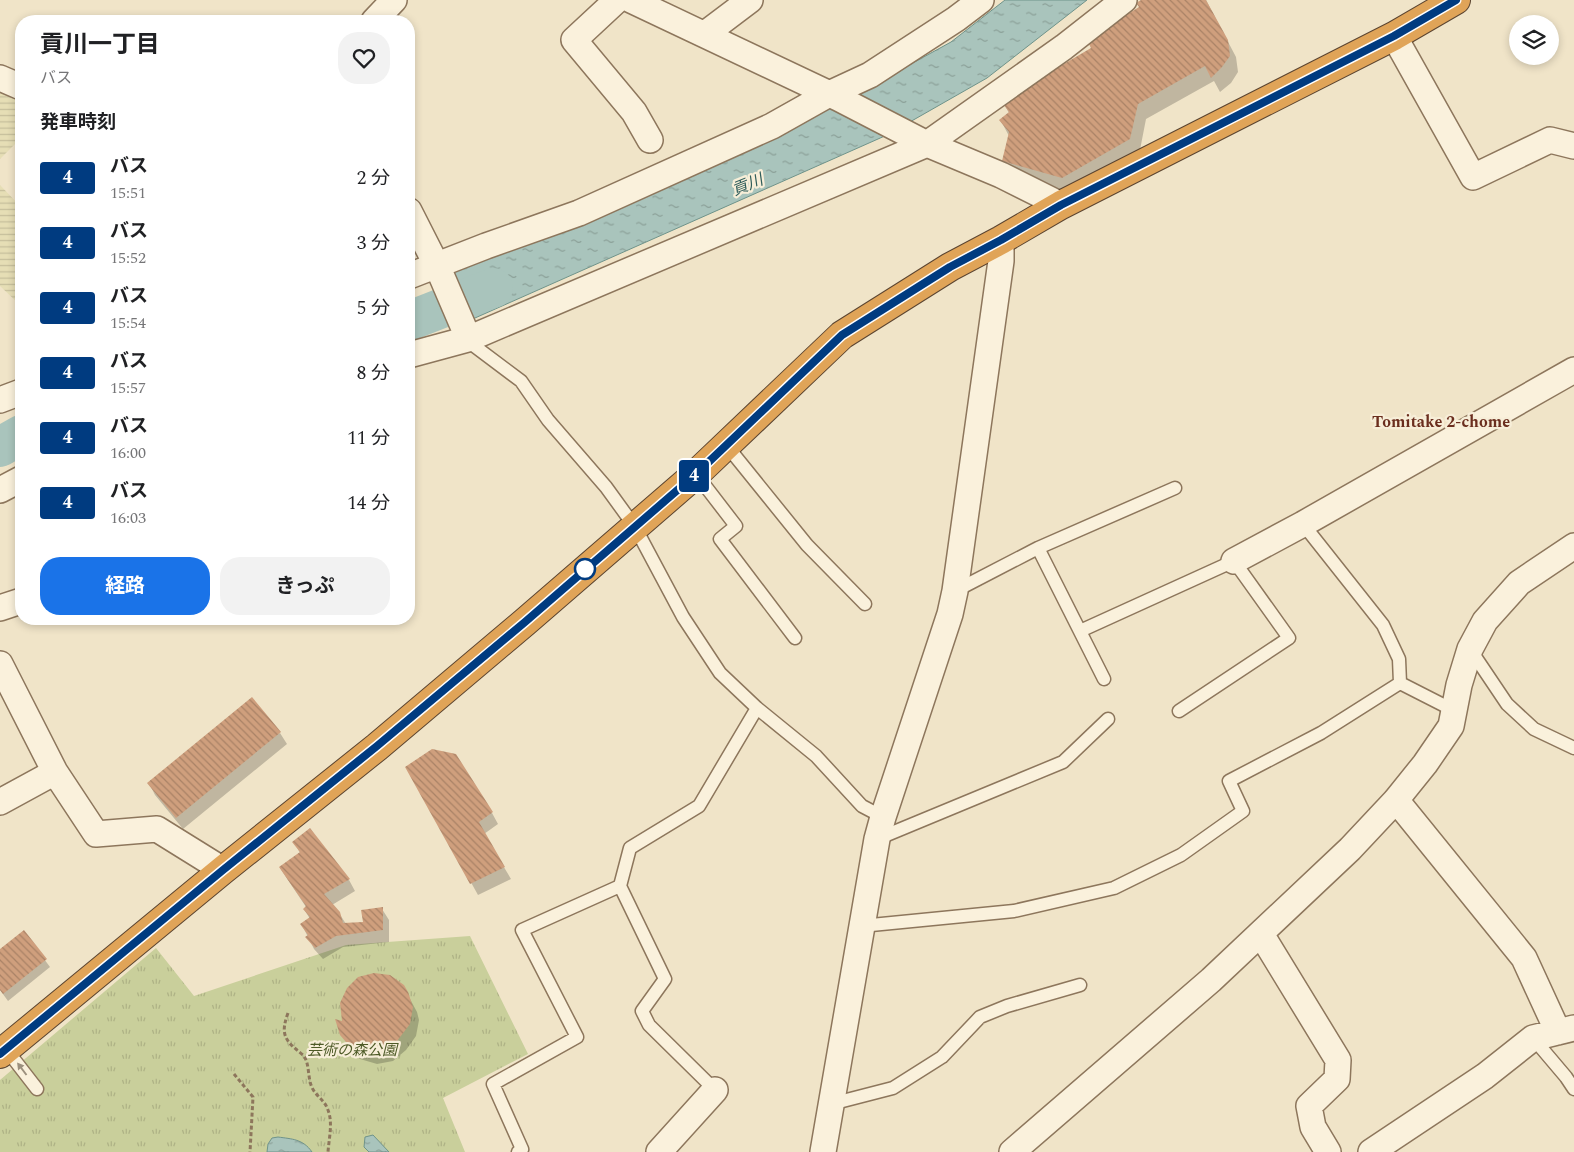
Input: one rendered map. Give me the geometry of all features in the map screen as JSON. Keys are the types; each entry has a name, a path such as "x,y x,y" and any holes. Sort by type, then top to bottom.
{"highway":[{"path":"3,1052 223,870 377,746 635,527 727,446 842,335 936,275 1061,205 1394,36 1456,0"}],"street":[{"path":"380,15 394,0"},
{"path":"617,0 574,40 634,112 650,140"},
{"path":"631,0 833,96 927,144 1001,174 1061,205"},
{"path":"705,34 750,0"},
{"path":"415,274 579,213 772,126 833,96 870,75 982,0"},
{"path":"415,354 467,336 927,144 1064,46 1124,0"},
{"path":"1394,36 1473,177 1550,140 1574,146"},
{"path":"0,78 15,84"},
{"path":"415,223 438,267 467,336"},
{"path":"823,1152 880,828 950,614 955,591 998,278 1001,240"},
{"path":"1234,561 1303,524 1574,370"},
{"path":"0,400 15,394"},
{"path":"0,490 15,482"},
{"path":"1012,1152 1262,934 1350,849 1396,800 1425,764 1451,726 1459,685 1470,649 1486,621 1519,583 1574,546"},
{"path":"0,608 15,603"},
{"path":"0,664 5,690 55,772 96,834 157,829 223,870"},
{"path":"0,802 55,772"},
{"path":"1371,1152 1484,1076 1533,1038 1566,1030 1524,958 1396,800"},
{"path":"1262,934 1338,1060 1337,1079 1309,1106 1313,1127 1328,1152"},
{"path":"659,1152 715,1090"}],"lane":[{"path":"467,336 520,382 548,420 606,487 635,527 683,617 720,673 757,708 816,756 880,828 1063,762 1108,719"},
{"path":"727,446 807,545 865,604"},
{"path":"696,474 736,526 720,538 795,638"},
{"path":"955,591 1038,548 1175,488"},
{"path":"1303,524 1383,625 1399,659 1400,683"},
{"path":"1038,548 1104,679"},
{"path":"1080,631 1234,561 1289,638 1179,711"},
{"path":"1470,649 1507,704 1534,729 1574,748"},
{"path":"1400,683 1455,710"},
{"path":"862,926 1014,911 1114,888 1181,855 1242,810 1229,781 1320,733 1400,683"},
{"path":"715,1090 649,1025 642,1011 665,979 620,886 630,848 699,806 757,708"},
{"path":"518,1152 522,1149 493,1084 577,1037 522,930 620,886"},
{"path":"831,1104 893,1088 942,1057 980,1017 1007,1006 1080,985"},
{"path":"1533,1038 1574,1089"},
{"path":"3,1052 37,1089"}],"path":[{"path":"288,1013 283,1027 286,1038 290,1045 305,1057 311,1084 316,1094 328,1107 330,1135 328,1152"},
{"path":"234,1074 252,1098 250,1152"}],"shaded area":[{"path":"0,78 15,84 15,144 0,159"},
{"path":"0,185 15,201 15,300 0,286"}],"green space":[{"name":"芸術の森公園","path":"470,936 528,1054 443,1098 465,1152 0,1152 0,1080 156,948 194,996 346,945"}],"water":[{"path":"1005,0 1087,0 987,78 887,135 466,322 445,270 778,137 951,42"},
{"path":"373,1135 389,1152 369,1152 364,1147 365,1137"},
{"path":"278,1137 301,1142 312,1152 267,1152 268,1144 272,1138"}],"building":[{"path":"1141,0 1206,0 1228,40 1230,56 1211,78 1205,66 1138,104 1130,139 1062,178 1002,161 1009,132 999,120 1009,112 1001,101 1091,48 1087,40 1139,7 1136,3"},
{"path":"252,697 281,732 176,818 147,783"},
{"path":"432,749 456,754 493,812 479,822 505,867 470,884 405,767"},
{"path":"310,828 350,879 324,894 340,912 343,923 363,922 361,910 383,907 383,930 336,936 315,948 305,937 308,935 300,924 310,917 303,909 306,906 279,867 300,852 292,842"},
{"path":"24,930 47,959 3,994 0,990 0,949"},
{"path":"374,973 390,975 404,985 413,1007 410,1024 394,1045 369,1053 353,1048 346,1042 340,1035 335,1019 342,1021 340,1003 347,988 358,977"}],"waterway":[{"name":"貢川","path":"415,319 493,288"},
{"name":"貢川","path":"0,447 15,438"}],"bus line":[{"name":"4","path":"0,1054 377,746 525,622 727,446 842,335 950,267 1061,205 1394,36 1456,0"}],"district":[{"name":"Tomitake 2-chome","path":"1441,421"}]}
